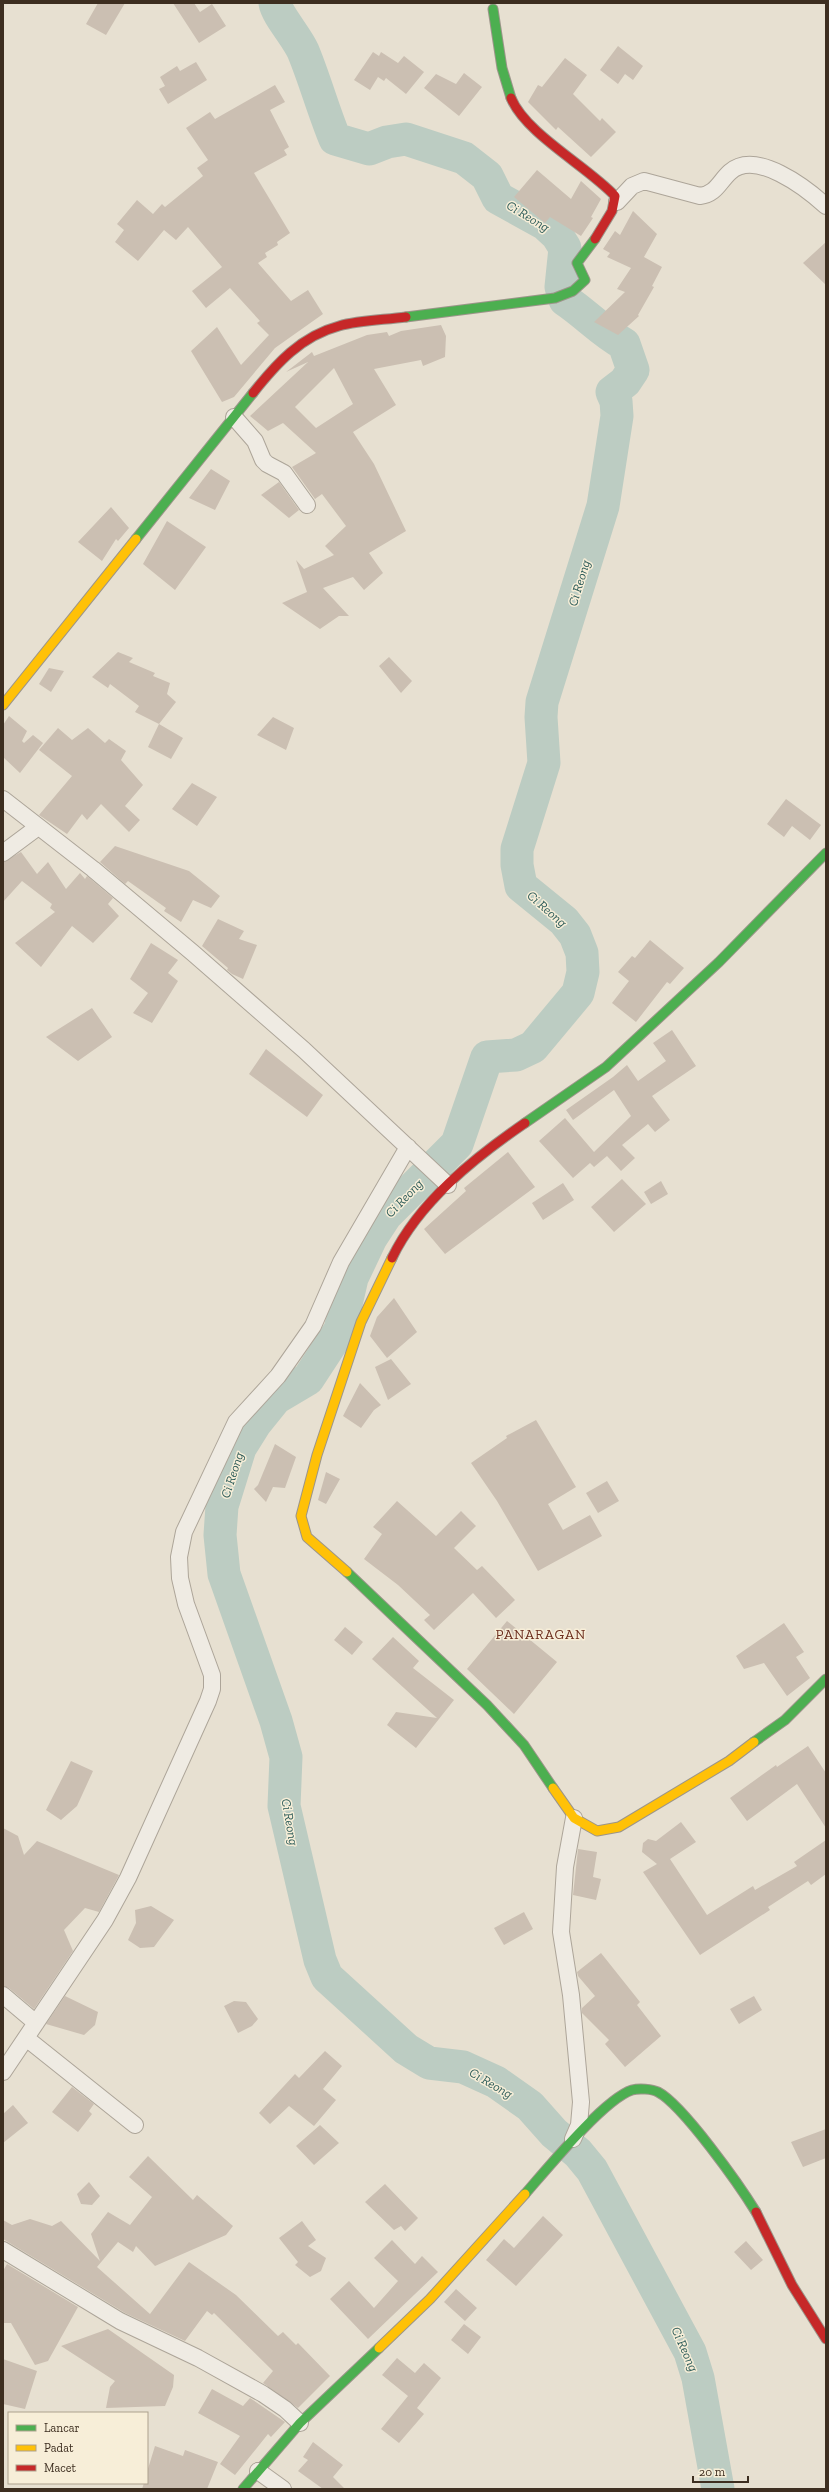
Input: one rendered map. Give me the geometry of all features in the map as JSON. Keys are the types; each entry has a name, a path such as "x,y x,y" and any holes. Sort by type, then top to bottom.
{"street":[{"path":"492,9 506,86 513,102 526,120 609,188 617,202"},
{"path":"3,705 276,364 290,350 312,336 339,326 555,298 572,291 585,280 577,263 617,202 632,186 644,181 700,196 709,195 730,172 744,164 759,165 779,173 814,195 826,206"},
{"path":"234,417 255,441 263,460 267,464 284,473 307,505"},
{"path":"3,799 93,869 304,1050 442,1179"},
{"path":"3,853 38,827"},
{"path":"826,853 718,962 606,1067 442,1179 398,1246 361,1322 317,1455 301,1516 302,1526 308,1541 324,1550 487,1705 524,1745 574,1818 597,1831 619,1827 729,1761 785,1720 826,1679"},
{"path":"3,2072 89,1946 128,1878 202,1717 212,1689 208,1660 186,1604 180,1578 179,1558 184,1532 236,1422 278,1376 314,1326 341,1262 411,1150"},
{"path":"572,2140 579,2124 581,2102 571,1995 561,1932 565,1867 574,1818"},
{"path":"3,1995 36,2023"},
{"path":"26,2038 135,2125"},
{"path":"243,2489 300,2423 430,2299 556,2160 572,2140 617,2098 632,2090 645,2089 658,2092 677,2107 758,2215 792,2285 826,2339"},
{"path":"3,2250 120,2321 198,2358 263,2394 285,2409 300,2423"},
{"path":"258,2471 283,2489"}],"building":[{"path":"98,3 125,3 106,35 86,24"},
{"path":"173,3 194,3 200,12 212,4 226,26 199,43"},
{"path":"618,46 643,66 633,80 625,74 618,84 600,70"},
{"path":"373,52 379,56 381,52 398,63 404,56 424,72 406,94 386,78 384,81 378,77 370,90 354,80"},
{"path":"565,58 587,75 573,94 600,121 602,118 616,132 591,157 558,127 556,130 528,102 538,85 542,87"},
{"path":"196,62 207,80 168,104 159,89 165,86 160,77 177,66 180,71"},
{"path":"464,73 482,87 459,116 424,88 436,74 456,84"},
{"path":"275,85 285,102 270,110 289,147 284,150 287,155 254,173 290,233 277,242 278,245 265,253 267,257 258,263 291,301 308,290 323,314 275,348 234,397 222,402 191,351 217,327 241,365 269,335 257,323 260,321 230,288 206,308 192,291 222,267 188,227 176,240 164,230 138,261 115,242 124,230 117,224 137,200 153,214 162,204 165,207 203,176 197,168 208,160 186,128 210,112 215,119"},
{"path":"537,170 571,199 581,181 601,199 591,217 593,218 581,236 550,217 545,223 514,197"},
{"path":"633,211 657,234 644,257 662,267 652,286 654,287 638,315 639,316 618,335 594,322 625,292 617,289 631,268 607,257 610,253 603,249 615,231 620,235"},
{"path":"826,242 826,285 803,263"},
{"path":"441,325 446,336 445,357 423,366 421,360 374,369 396,405 353,432 374,464 406,531 369,553 383,573 364,590 353,577 323,588 349,616 339,616 320,629 282,603 307,592 296,560 304,569 334,555 325,546 346,526 322,494 315,499 292,467 316,453 283,423 268,431 250,416 308,362 286,372 312,352 314,356 367,335 387,332 389,336 401,331","holes":["334,368 353,404 316,428 295,407"]},
{"path":"211,469 230,481 215,510 189,498"},
{"path":"279,482 299,510 289,518 261,495"},
{"path":"111,507 129,528 118,541 116,539 102,561 78,542"},
{"path":"167,521 206,547 175,590 143,564"},
{"path":"118,652 133,658 129,662 155,673 153,676 170,683 167,694 176,702 159,724 135,712 139,706 110,684 108,688 92,677"},
{"path":"389,657 412,681 401,693 379,666"},
{"path":"49,668 64,671 51,692 39,684"},
{"path":"9,716 27,731 22,741 24,743 33,735 43,743 20,773 3,757 3,725"},
{"path":"273,717 294,728 286,750 257,735"},
{"path":"159,724 183,738 171,759 148,747"},
{"path":"58,728 72,740 88,728 105,743 109,739 126,751 121,760 143,785 125,806 140,820 129,832 101,804 87,820 82,814 67,834 39,815 72,776 39,750"},
{"path":"192,783 217,797 197,826 172,809"},
{"path":"786,799 821,825 810,840 792,826 784,837 767,824"},
{"path":"115,846 189,871 220,896 211,908 193,900 181,922 164,911 166,908 128,881 125,884 100,862"},
{"path":"21,852 37,874 48,862 66,889 80,873 85,879 87,876 113,898 108,904 119,916 93,943 72,926 41,967 15,943 55,912 50,908 52,904 22,881 3,902 3,862"},
{"path":"218,919 244,931 239,939 257,945 243,979 227,970 228,968 202,946"},
{"path":"650,940 684,968 670,984 667,982 636,1022 612,1003 629,981 618,972 632,956 635,958"},
{"path":"151,943 178,960 168,973 178,981 152,1023 133,1013 148,993 130,979"},
{"path":"92,1008 112,1037 78,1061 46,1037"},
{"path":"672,1030 696,1066 652,1096 670,1120 655,1132 648,1124 622,1145 635,1158 621,1171 607,1156 594,1167 590,1163 573,1178 539,1141 565,1118 594,1152 631,1116 614,1090 573,1120 566,1110 613,1077 627,1065 638,1081 666,1061 653,1043"},
{"path":"266,1049 323,1095 307,1117 249,1074"},
{"path":"508,1152 535,1187 445,1254 424,1229 466,1191 464,1188"},
{"path":"622,1179 646,1204 614,1232 591,1207"},
{"path":"661,1181 668,1194 651,1204 644,1192"},
{"path":"563,1183 574,1200 543,1220 532,1203"},
{"path":"394,1298 417,1332 387,1358 370,1336 377,1317"},
{"path":"391,1359 411,1384 388,1400 375,1367"},
{"path":"360,1383 381,1405 374,1410 361,1428 343,1416"},
{"path":"536,1420 576,1487 548,1504 563,1530 590,1515 602,1536 538,1571 497,1501 471,1463 507,1438 506,1436"},
{"path":"275,1444 296,1457 285,1488 273,1487 266,1502 254,1489 258,1485"},
{"path":"326,1472 340,1479 326,1504 318,1500"},
{"path":"607,1481 619,1501 598,1513 586,1493"},
{"path":"397,1501 436,1536 461,1511 476,1526 454,1548 477,1570 482,1566 515,1600 496,1618 473,1593 434,1630 424,1620 430,1615 398,1585 364,1559 382,1534 373,1527"},
{"path":"507,1621 557,1662 514,1714 467,1669"},
{"path":"784,1623 804,1652 796,1657 810,1678 787,1696 764,1663 744,1669 736,1656"},
{"path":"345,1627 363,1642 352,1655 334,1640"},
{"path":"393,1637 419,1661 413,1668 454,1700 416,1748 387,1725 396,1712 437,1718 372,1659"},
{"path":"808,1746 826,1773 826,1828 797,1784 747,1821 730,1798 776,1765 777,1767"},
{"path":"71,1761 93,1771 77,1806 61,1820 46,1810"},
{"path":"681,1822 696,1842 670,1859 707,1915 753,1886 755,1890 797,1866 794,1862 826,1840 826,1874 811,1885 808,1881 768,1907 770,1910 700,1955 643,1872 657,1864 642,1852 643,1843 648,1839 656,1841"},
{"path":"3,1828 18,1836 24,1855 37,1841 119,1875 99,1912 85,1908 64,1930 73,1951 34,2009 9,1988 3,1986"},
{"path":"578,1849 597,1852 593,1877 601,1879 596,1900 573,1895"},
{"path":"151,1906 174,1920 154,1947 140,1948 128,1940 136,1923 135,1910"},
{"path":"524,1912 533,1929 504,1945 494,1928"},
{"path":"601,1953 640,2002 637,2005 661,2036 625,2067 605,2044 609,2040 582,2013 582,2008 595,1996 578,1976 577,1972"},
{"path":"65,1996 98,2012 95,2025 84,2035 46,2024"},
{"path":"754,1996 762,2010 739,2024 730,2009"},
{"path":"234,2001 246,2002 258,2019 252,2026 238,2033 224,2006"},
{"path":"325,2051 342,2066 323,2089 336,2100 314,2126 289,2106 270,2124 259,2113 295,2074 299,2078"},
{"path":"72,2087 94,2104 89,2111 92,2114 78,2132 52,2112"},
{"path":"13,2105 28,2123 3,2143 3,2114"},
{"path":"320,2125 339,2143 314,2165 296,2146"},
{"path":"826,2129 826,2158 803,2167 791,2142"},
{"path":"148,2156 193,2200 197,2195 233,2226 226,2235 155,2266 136,2246 133,2252 118,2242 97,2267 150,2314 189,2262 236,2295 278,2336 283,2332 296,2345 298,2343 330,2376 298,2408 263,2383 273,2371 214,2313 212,2315 207,2311 185,2341 125,2313 3,2239 3,2220 12,2225 30,2219 52,2226 61,2221 100,2261 91,2234 108,2212 130,2225 152,2197 129,2177"},
{"path":"89,2182 100,2196 92,2205 81,2204 77,2194"},
{"path":"385,2184 418,2218 405,2231 401,2226 394,2230 365,2202"},
{"path":"543,2216 563,2235 516,2286 486,2260 504,2239 514,2248"},
{"path":"302,2221 316,2240 308,2246 326,2258 321,2271 310,2277 295,2265 298,2262 279,2238"},
{"path":"392,2240 415,2264 422,2256 438,2272 368,2339 330,2299 349,2281 374,2308 398,2281 374,2258"},
{"path":"746,2241 763,2260 751,2270 734,2252"},
{"path":"7,2264 78,2307 48,2361 35,2365 11,2323 3,2323 3,2271"},
{"path":"456,2289 477,2308 465,2321 444,2302"},
{"path":"464,2324 481,2337 468,2354 451,2340"},
{"path":"108,2329 174,2375 173,2387 165,2406 106,2408 110,2387 115,2381 61,2346"},
{"path":"397,2358 415,2373 424,2363 441,2378 417,2408 424,2414 399,2443 381,2429 408,2396 382,2375"},
{"path":"3,2359 37,2371 25,2409 3,2404"},
{"path":"212,2389 243,2406 250,2398 285,2422 271,2437 268,2434 235,2475 220,2464 240,2436 198,2413"},
{"path":"313,2442 343,2465 333,2477 345,2489 323,2489 298,2471 308,2460 303,2457"},
{"path":"155,2446 183,2456 185,2450 218,2462 207,2489 142,2489 144,2484 148,2484 148,2469"}],"waterway":[{"name":"Ci Reong","path":"275,3 279,14 303,51 335,139 369,149 387,142 406,139 464,158 487,176 498,198 545,224 557,235 565,248 561,287 565,300 608,334 624,344 633,370 625,382 612,392 616,401 617,416 603,506 542,702 541,717 544,763 517,849 517,865 521,886 564,921 575,935 582,953 583,972 578,993 533,1047 516,1055 487,1057 457,1144 386,1215 371,1238 352,1278 340,1330 308,1379 276,1398 255,1424 240,1448 222,1506 220,1535 224,1574 276,1721 286,1757 284,1806 320,1960 327,1977 406,2049 429,2063 463,2067 496,2082 530,2106 554,2133 578,2153 592,2170 690,2352 698,2378 718,2489"}],"traffic: fast":[{"path":"493,9 502,68 511,98"},
{"path":"406,317 555,298 573,291 585,280 577,263 595,239"},
{"path":"136,539 253,393"},
{"path":"525,1123 606,1067 719,962 826,853"},
{"path":"347,1572 487,1705 524,1745 553,1788"},
{"path":"754,1742 785,1720 826,1679"},
{"path":"525,2194 576,2136 606,2107 620,2096 632,2090 645,2089 658,2092 669,2100 682,2113 725,2166 756,2212"},
{"path":"243,2489 300,2423 379,2348"}],"traffic: slow":[{"path":"3,705 136,539"},
{"path":"347,1572 307,1537 301,1516 317,1455 361,1322 392,1258"},
{"path":"553,1788 574,1818 597,1831 619,1827 729,1761 754,1742"},
{"path":"379,2348 430,2299 525,2194"}],"traffic: jam":[{"path":"511,98 519,111 543,137 589,173 615,196 612,211 595,239"},
{"path":"253,393 290,352 301,344 325,331 339,326 364,321 406,317"},
{"path":"392,1258 403,1238 432,1200 486,1151 525,1123"},
{"path":"756,2212 792,2285 826,2339"}],"district":[{"name":"PANARAGAN","path":"541,1634"}]}
